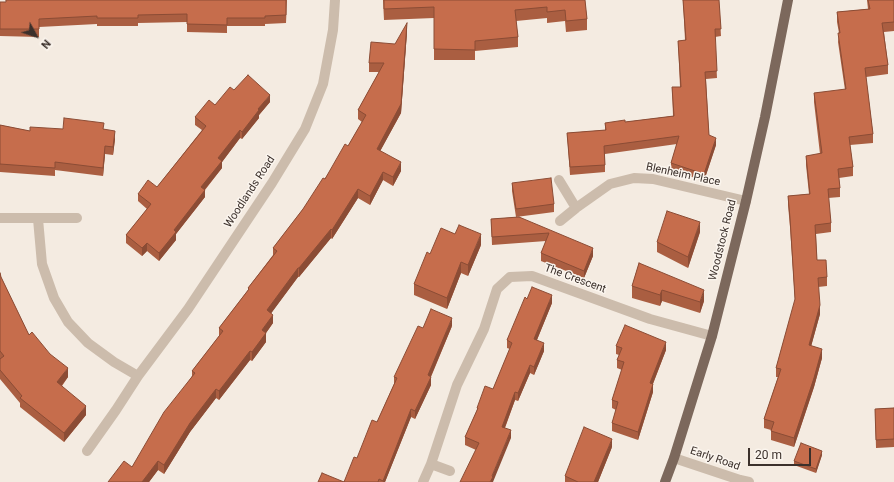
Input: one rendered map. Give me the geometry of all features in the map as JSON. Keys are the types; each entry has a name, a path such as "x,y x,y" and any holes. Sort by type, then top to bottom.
{"main road":[{"name":"Woodstock Road","path":"665,482 674,458 712,336 746,201 765,117 788,0"}],"street":[{"name":"Woodlands Road","path":"87,452 138,376 188,309 272,183 305,129 322,84 333,30 335,0"},
{"name":"Blenheim Place","path":"560,221 610,184 634,178 653,179 746,201"},
{"path":"559,180 576,208"},
{"path":"0,218 77,218"},
{"path":"38,218 42,264 54,298 68,322 88,343 114,362 138,376"},
{"name":"The Crescent","path":"423,482 431,464 457,384 484,329 497,289 510,277 532,276 650,319 712,336"},
{"name":"Early Road","path":"674,458 749,482"},
{"path":"431,464 450,471"}],"building":[{"path":"6,0 286,0 286,15 265,16 265,18 227,18 227,25 187,24 187,14 138,15 138,18 97,18 97,16 39,19 39,29 0,29 0,2 6,2"},
{"path":"384,0 585,0 587,19 566,21 565,10 547,12 547,7 515,10 518,37 475,41 475,50 434,49 434,7 384,9"},
{"path":"683,0 719,0 721,29 715,29 717,71 705,72 709,135 716,138 704,174 671,163 679,136 604,146 605,165 570,167 567,133 606,130 605,123 674,116 672,87 681,87 678,41 686,40"},
{"path":"868,0 894,0 894,22 882,23 888,65 865,68 873,134 849,137 853,167 838,169 840,188 828,189 831,223 815,225 817,260 826,260 827,277 818,278 820,305 809,345 822,349 794,438 771,431 774,422 764,419 781,369 776,368 795,299 788,196 810,194 806,156 822,153 814,93 846,89 838,33 840,33 837,12 870,9"},
{"path":"407,23 401,104 377,149 401,162 393,177 383,172 370,196 358,189 332,230 331,229 298,268 267,310 273,315 262,330 266,333 219,391 216,389 190,423 164,465 158,461 142,482 108,482 124,461 132,467 164,412 195,373 192,371 223,331 219,328 277,251 273,248 303,209 323,178 325,179 345,144 348,146 366,115 358,110 384,63 369,63 371,42 395,44"},
{"path":"248,75 270,95 242,132 240,130 218,158 222,161 201,187 205,190 174,230 176,232 159,253 147,243 142,248 126,235 151,204 138,194 148,180 157,187 206,126 195,117 209,100 215,105 230,87 234,90"},
{"path":"64,118 104,123 103,129 115,131 113,147 105,146 103,168 55,162 55,168 0,164 0,125 30,131 30,127 63,129"},
{"path":"551,178 554,204 516,209 512,183"},
{"path":"667,211 700,222 688,257 657,242"},
{"path":"519,217 593,248 584,271 541,253 549,233 492,237 491,219"},
{"path":"459,225 481,234 468,265 461,262 447,298 414,284 427,252 430,254 441,228 455,234"},
{"path":"639,263 704,290 700,302 662,290 660,295 632,286"},
{"path":"0,273 29,335 32,332 50,354 68,368 57,382 86,406 64,433 20,398 22,396 0,370 0,359 4,356 0,351"},
{"path":"532,287 552,295 534,339 544,343 534,367 530,365 518,393 515,392 502,427 511,430 490,482 460,482 479,443 465,437 478,408 485,386 493,389 512,343 507,340 525,297 527,299"},
{"path":"431,309 452,318 428,375 431,377 415,411 411,409 383,481 379,479 378,482 344,482 354,457 357,458 372,420 377,422 397,378 394,377 418,326 423,328"},
{"path":"625,325 666,342 650,383 653,384 638,432 612,423 618,402 612,400 624,362 617,360 622,348 616,346"},
{"path":"894,408 894,439 876,440 875,409"},
{"path":"584,427 612,439 594,482 578,482 565,476"},
{"path":"801,443 822,451 816,469 794,461"},
{"path":"322,473 344,482 318,482"}]}
